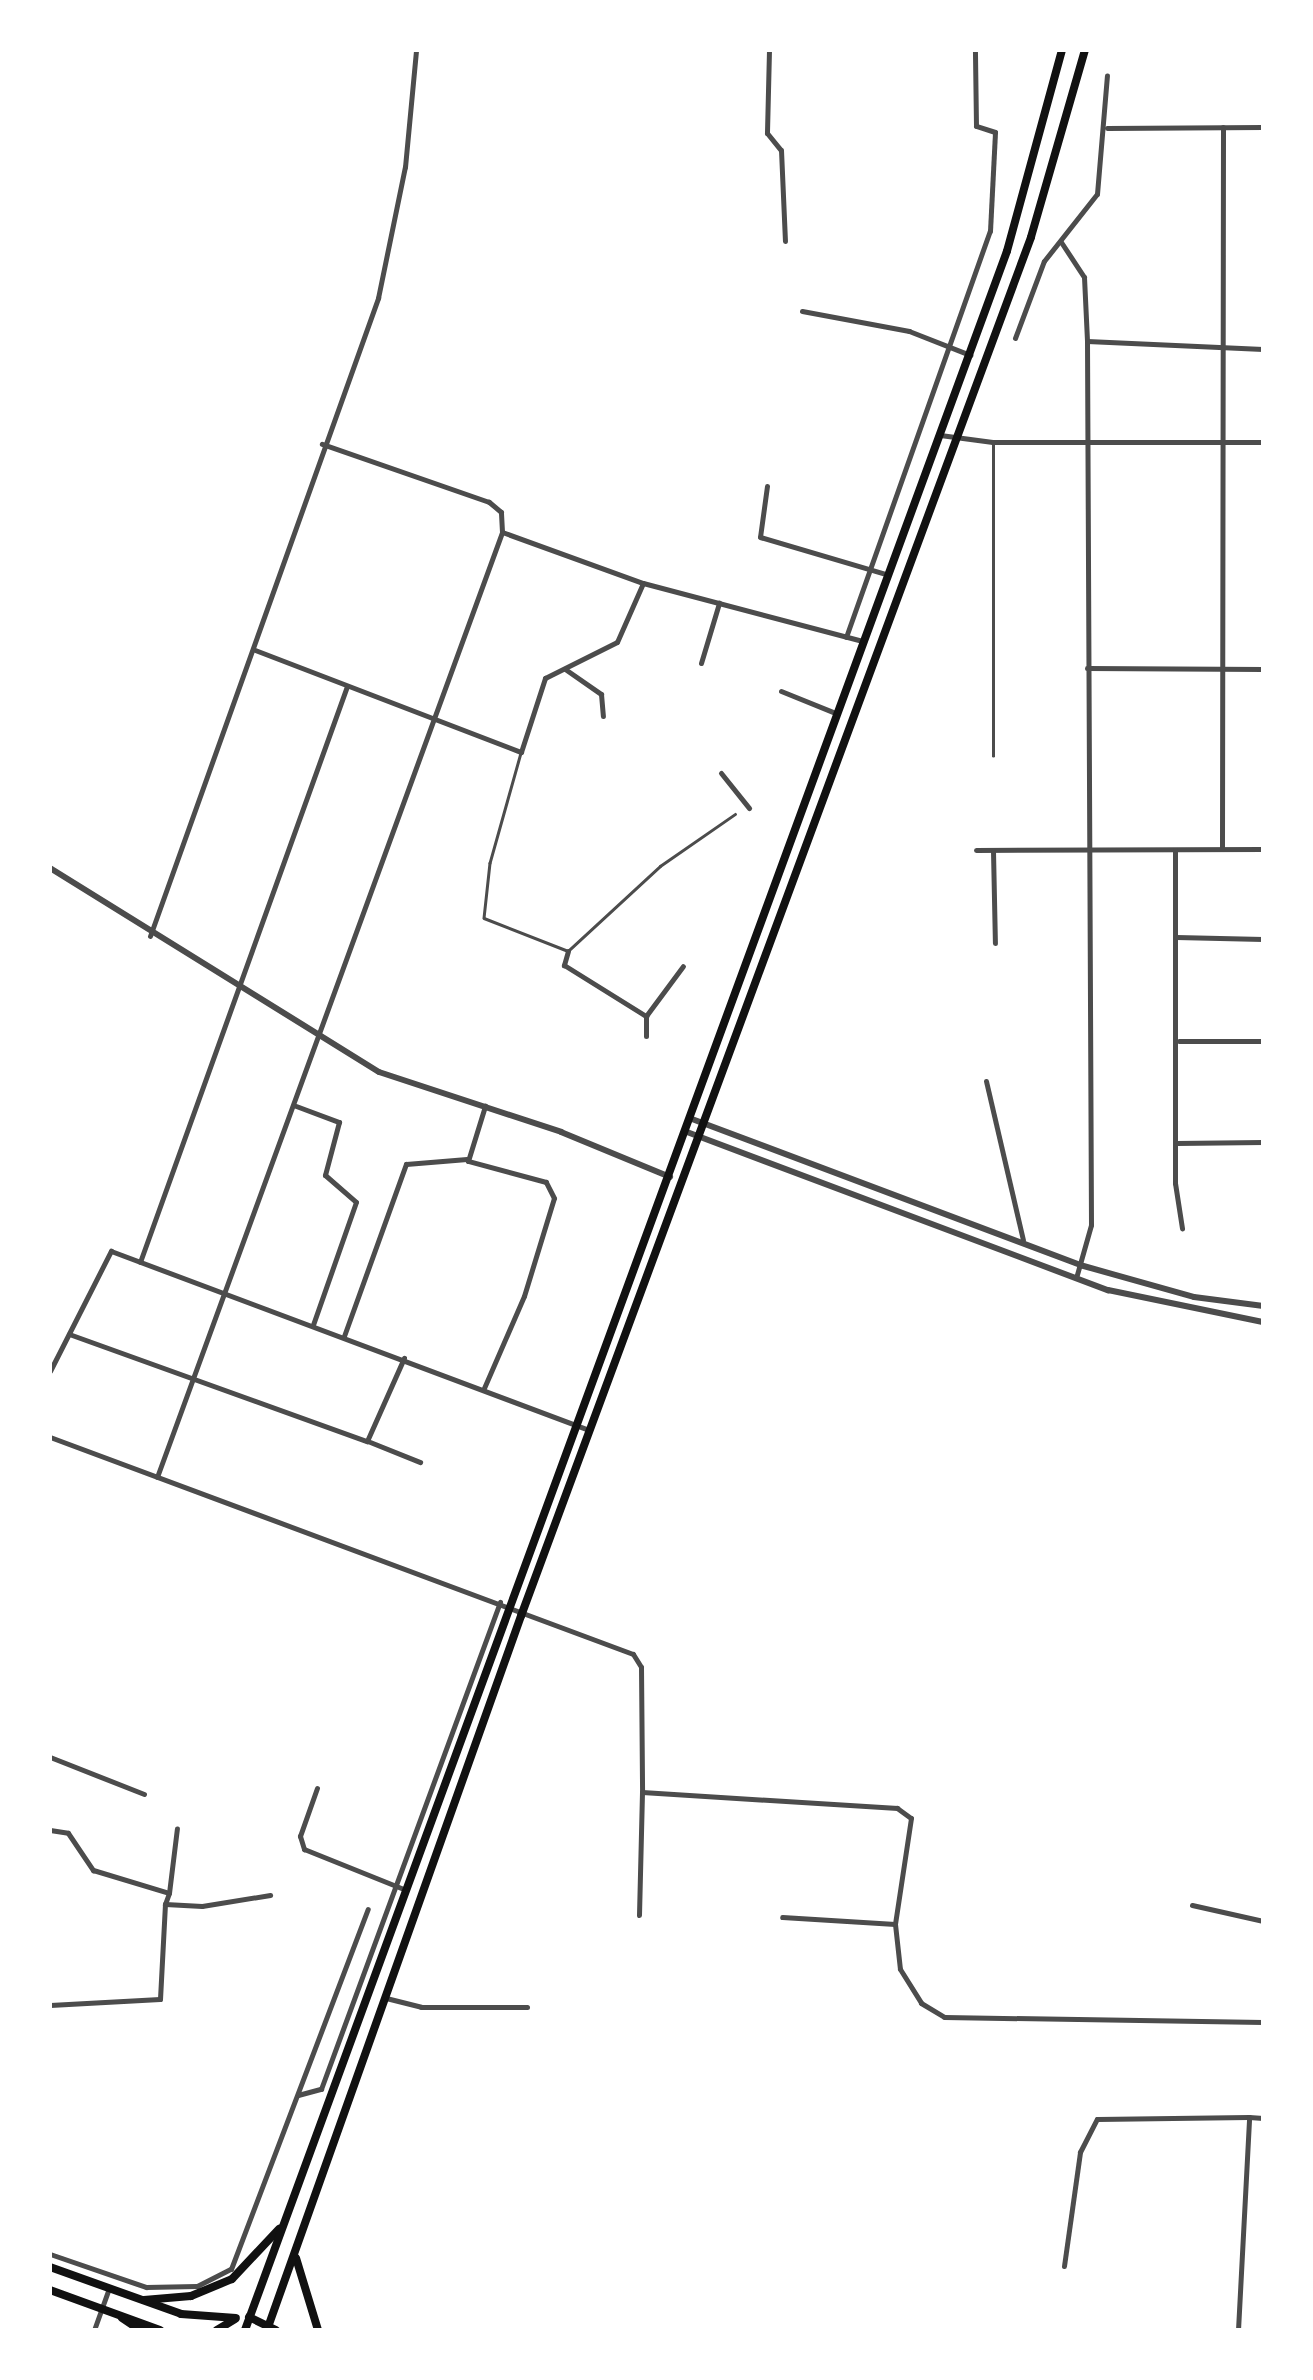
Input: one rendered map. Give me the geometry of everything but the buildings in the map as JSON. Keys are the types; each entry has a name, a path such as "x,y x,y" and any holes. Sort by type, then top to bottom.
{"main road":[{"path":"245,2330 1008,251 1062,50"},
{"path":"50,2267 133,2300 181,2314 250,2317 271,2328 383,1998 522,1614 1031,236 1085,50"},
{"path":"133,2300 191,2291 238,2268 284,2221"},
{"path":"296,2255 318,2330"},
{"path":"50,2290 160,2330"},
{"path":"108,2310 140,2330"},
{"path":"217,2330 236,2318"}],"street":[{"path":"150,936 255,650 390,248 416,50"},
{"path":"769,50 767,133 781,150 785,240"},
{"path":"846,637 952,348 990,231 995,132 976,126 975,50"},
{"path":"1015,338 1044,262 1097,194 1108,128 1107,76"},
{"path":"1108,128 1263,127"},
{"path":"1222,848 1223,128"},
{"path":"1062,242 1084,278 1086,341 1091,1225 1076,1278"},
{"path":"802,311 909,331 970,355"},
{"path":"1086,341 1263,348"},
{"path":"940,435 993,442 1263,442"},
{"path":"156,1477 323,1034 502,532 500,512 489,502 322,444"},
{"path":"767,486 760,537 890,575"},
{"path":"502,532 642,583 866,642"},
{"path":"255,650 522,752 545,678 617,642 642,583"},
{"path":"701,662 718,603"},
{"path":"564,668 601,694 603,716"},
{"path":"1087,668 1263,669"},
{"path":"140,1262 347,686"},
{"path":"781,690 838,714"},
{"path":"721,773 749,808"},
{"path":"976,850 1263,849"},
{"path":"993,850 995,943"},
{"path":"1175,850 1176,1142 1182,1228"},
{"path":"50,868 150,936 323,1034 379,1072 486,1105 670,1177"},
{"path":"1176,937 1263,938"},
{"path":"568,951 564,964 646,1016"},
{"path":"646,1036 646,1016 683,966"},
{"path":"1178,1042 1263,1041"},
{"path":"986,1081 1022,1240"},
{"path":"467,1158 486,1105"},
{"path":"295,1106 339,1122 325,1175 356,1202 313,1325"},
{"path":"692,1118 1080,1265 1167,1291 1263,1306"},
{"path":"687,1132 1154,1304 1263,1322"},
{"path":"1176,1142 1263,1142"},
{"path":"344,1336 406,1164 467,1158 546,1182 554,1198 524,1296 484,1388"},
{"path":"50,1371 106,1253 404,1358 591,1431"},
{"path":"68,1334 420,1462"},
{"path":"368,1441 404,1358"},
{"path":"50,1437 500,1602 522,1614 638,1657 642,1792 639,1916"},
{"path":"298,2095 321,2089 500,1602"},
{"path":"50,1757 144,1794"},
{"path":"317,1788 300,1836 304,1849 406,1890"},
{"path":"642,1792 903,1811 913,1824 895,1924 900,1969 922,2003 944,2017 1263,2022"},
{"path":"50,2005 160,1999 166,1904 177,1828"},
{"path":"50,1830 68,1834 92,1870 169,1893"},
{"path":"166,1904 230,1905 270,1895"},
{"path":"1192,1905 1263,1922"},
{"path":"238,2268 368,1908"},
{"path":"782,1918 895,1924"},
{"path":"383,1998 420,2007 527,2007"},
{"path":"1238,2330 1249,2118"},
{"path":"1064,2266 1084,2136 1097,2119 1263,2118"},
{"path":"50,2254 130,2284 191,2291"},
{"path":"94,2330 108,2310 108,2291"}],"lane":[{"path":"993,442 993,756"},
{"path":"522,752 490,863 484,918 568,951 660,866 735,814"}]}
